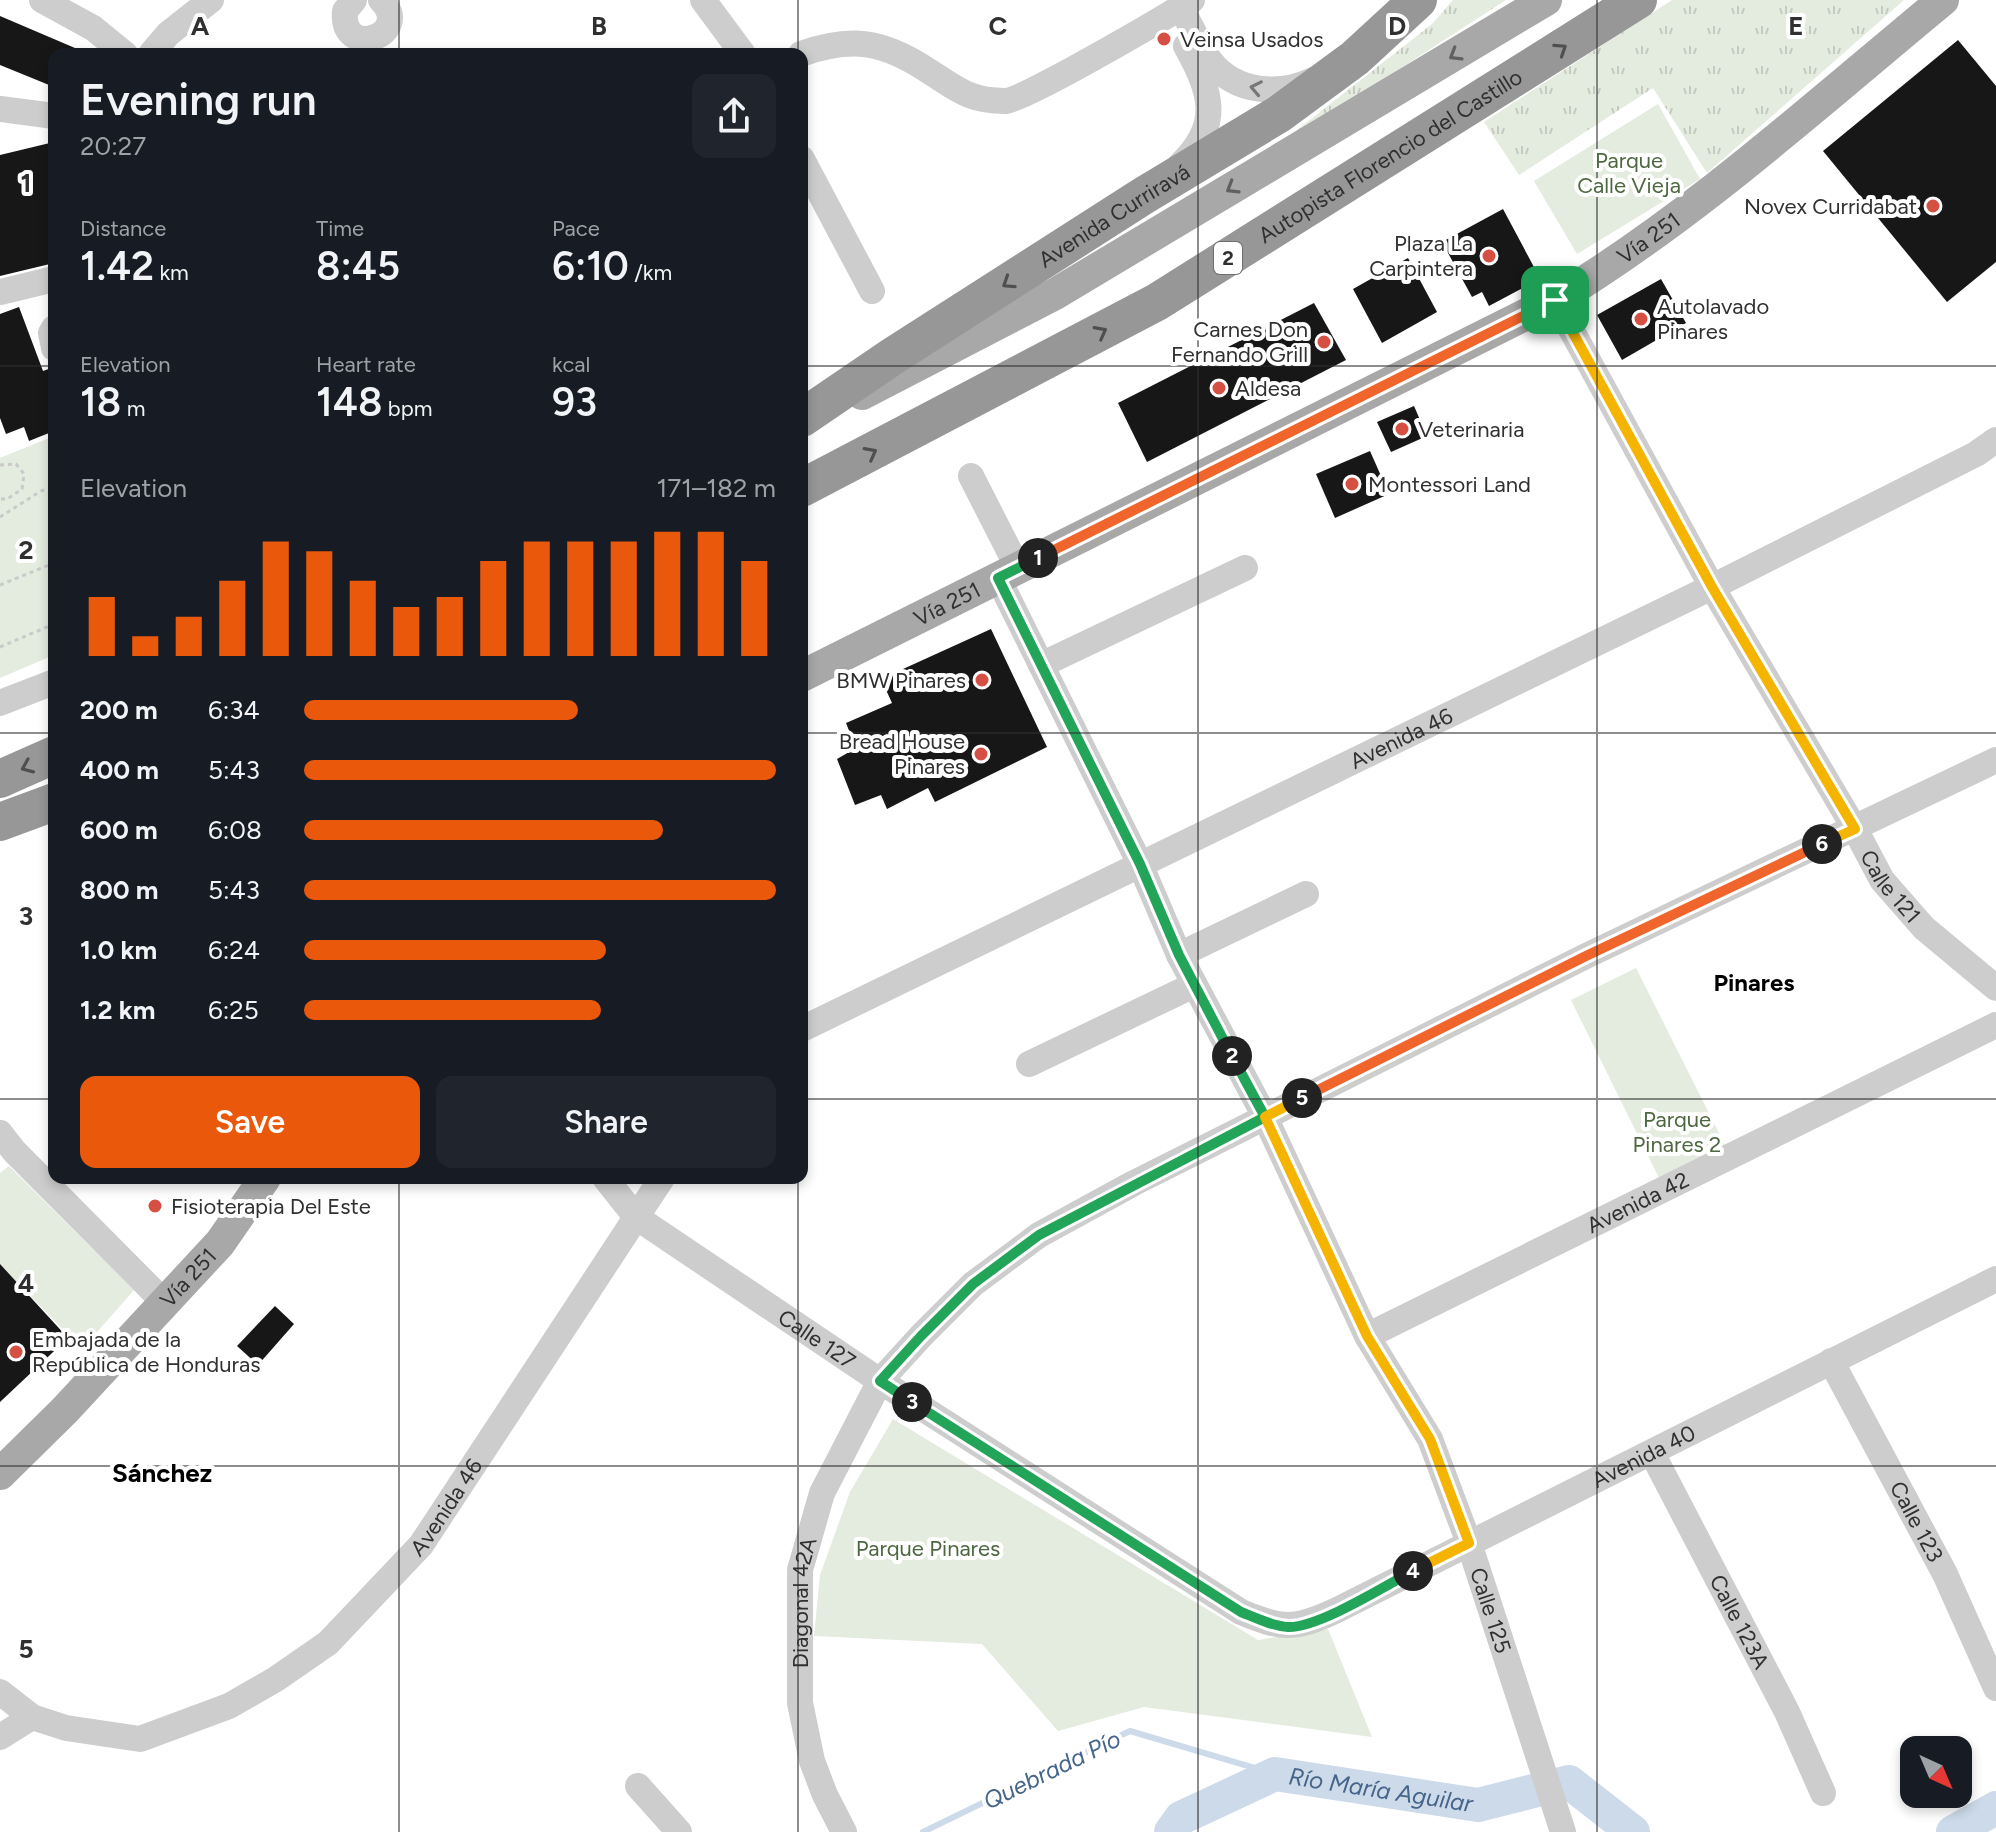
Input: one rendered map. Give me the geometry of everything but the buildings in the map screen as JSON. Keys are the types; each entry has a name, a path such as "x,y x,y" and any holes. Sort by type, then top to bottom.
{"highway":[{"name":"Avenida Curriravá","path":"808,414 1143,196 1279,114 1355,58 1418,0"},
{"name":"Autopista Florencio del Castillo","path":"808,485 1157,302 1638,0"},
{"path":"0,779 48,758"},
{"path":"0,822 48,804"}],"main road":[{"path":"808,422 1055,294 1546,0"},
{"name":"Vía 251","path":"808,673 1555,300 1630,252 1703,198 1943,0"},
{"name":"Vía 251","path":"0,1474 65,1410 220,1243 261,1184"}],"street":[{"path":"42,0 93,28 118,48"},
{"path":"156,48 168,34 211,0"},
{"path":"354,0 345,11 346,27 354,35 368,40 381,35 388,25 388,9 381,0"},
{"path":"703,0 739,48"},
{"path":"1180,7 1212,63 1233,81 1250,88 1270,91 1302,85 1355,58"},
{"path":"808,51 828,44 865,43 890,49 963,95 1008,101 1180,7"},
{"path":"1143,196 1195,150 1207,128 1209,108 1180,7"},
{"path":"0,109 48,115"},
{"path":"812,203 872,291"},
{"path":"0,292 48,280"},
{"name":"Calle 121","path":"1555,300 1712,587 1882,880 1924,928 1996,988"},
{"path":"808,394 893,356"},
{"name":"Avenida 46","path":"808,1026 1712,587 1976,454 1996,440"},
{"name":"Calle 125","path":"971,476 1041,665 1140,864 1179,955 1265,1117 1367,1336 1430,1439 1469,1543 1563,1832"},
{"path":"1041,665 1245,568"},
{"path":"0,703 48,684"},
{"name":"Diagonal 42A","path":"840,1831 812,1761 800,1703 800,1570 822,1493 880,1381 973,1284 1039,1235 1265,1117 1586,956 1996,760"},
{"path":"1179,955 1306,894"},
{"path":"1029,1064 1194,985"},
{"name":"Avenida 42","path":"1367,1336 1996,1025"},
{"path":"0,1133 14,1151 165,1303"},
{"name":"Calle 127","path":"610,1184 636,1217 880,1381 1241,1612 1290,1627"},
{"name":"Avenida 46","path":"32,1717 78,1730 140,1739 229,1706 276,1679 328,1643 421,1545 658,1184"},
{"name":"Avenida 40","path":"1290,1627 1335,1611 1996,1279"},
{"name":"Calle 123","path":"1831,1361 1945,1574 1996,1688"},
{"name":"Calle 123A","path":"1652,1453 1787,1712 1823,1793"},
{"path":"0,1692 32,1717 0,1737"},
{"path":"638,1786 679,1832"}],"path":[{"path":"0,465 16,464 24,474 22,489 7,499 0,499"},
{"path":"0,517 48,489"},
{"path":"0,585 48,565"},
{"path":"0,647 48,627"}],"green space":[{"path":"1453,0 1506,0 1259,160 1432,24"},
{"path":"1672,0 1904,0 1707,173 1653,88 1519,175 1484,122"},
{"name":"Parque Calle Vieja","path":"1658,104 1700,179 1577,254 1534,181"},
{"path":"48,438 48,658 0,678 0,458"},
{"name":"Parque Pinares 2","path":"1636,968 1730,1155 1664,1188 1571,1000"},
{"path":"9,1166 134,1290 82,1349 0,1265 0,1173"},
{"name":"Parque Pinares","path":"893,1419 1258,1640 1328,1629 1372,1737 1144,1707 1058,1731 982,1644 814,1636 820,1575 850,1492"}],"waterway":[{"name":"Quebrada Pío","path":"923,1832 1130,1731 1275,1774"},
{"name":"Río María Aguilar","path":"1171,1832 1181,1818 1275,1774 1478,1805 1569,1782 1633,1832"},
{"name":"Río María Aguilar","path":"1953,1832 1996,1808"}],"place":[{"name":"Veinsa Usados","path":"1164,39"},
{"name":"Novex Curridabat","path":"1933,206"},
{"name":"Plaza La Carpintera","path":"1489,256"},
{"name":"Autolavado Pinares","path":"1641,319"},
{"name":"Carnes Don Fernando Grill","path":"1324,342"},
{"name":"Aldesa","path":"1219,388"},
{"name":"Veterinaria","path":"1402,429"},
{"name":"Montessori Land","path":"1352,484"},
{"name":"BMW Pinares","path":"982,680"},
{"name":"Bread House Pinares","path":"981,754"},
{"name":"Fisioterapia Del Este","path":"155,1206"},
{"name":"Embajada de la República de Honduras","path":"16,1352"}],"district":[{"name":"Pinares","path":"1754,983"},
{"name":"Sánchez","path":"162,1473"}],"route":[{"path":"1555,300 998,578 1140,864 1179,955 1265,1117 1039,1235 973,1284 880,1381 1241,1612 1266,1622 1290,1627 1314,1621 1469,1543 1430,1439 1367,1336 1265,1117 1586,956 1855,829 1712,587 1555,300"}]}
